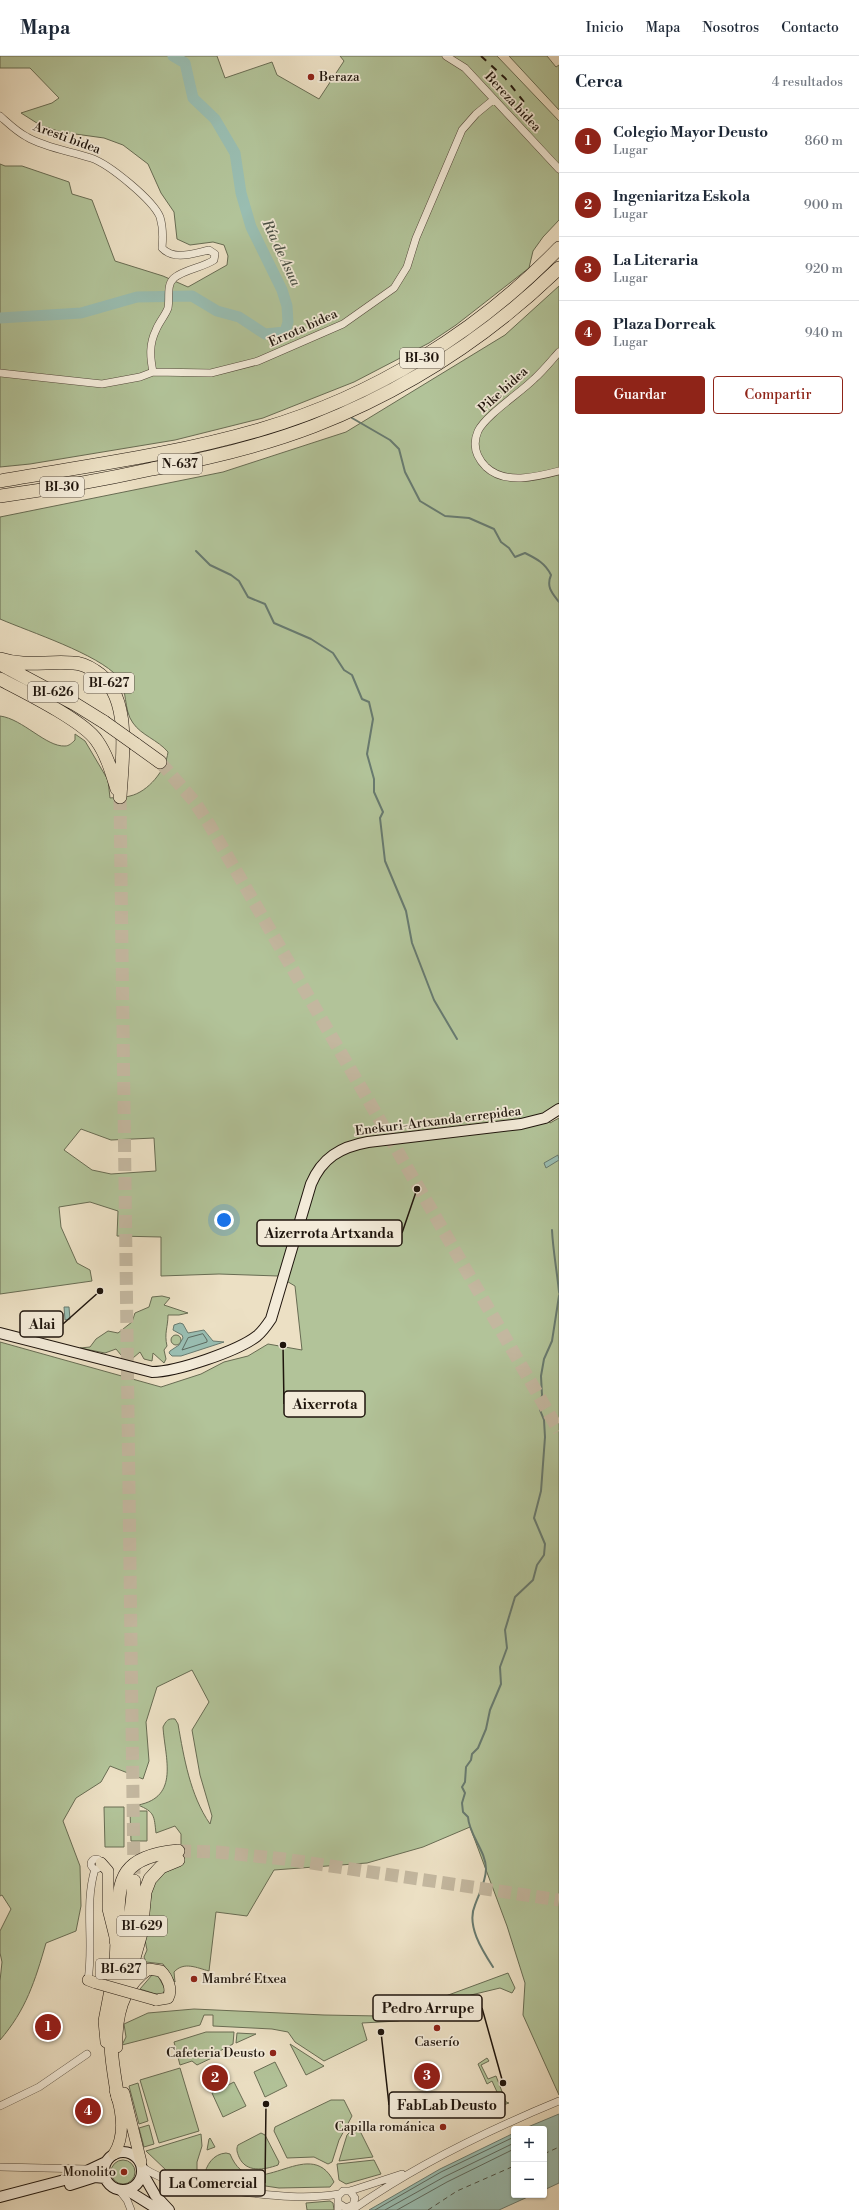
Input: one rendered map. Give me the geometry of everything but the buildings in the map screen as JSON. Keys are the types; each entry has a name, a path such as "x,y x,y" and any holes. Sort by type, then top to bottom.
{"highway":[{"name":"BI-30","path":"0,481 204,444 269,427 330,405 400,370 447,342 509,295 559,248"},
{"name":"BI-30","path":"266,442 335,418 407,383 481,335 522,302 559,268"},
{"name":"N-637","path":"93,481 192,461 266,442"},
{"path":"0,477 13,479"},
{"name":"BI-30","path":"0,496 93,481"},
{"path":"0,501 31,492"},
{"name":"BI-627","path":"0,658 23,664 75,663 89,668 101,675 112,686 119,702 122,722 120,796 108,762 97,741 84,728 0,679"},
{"name":"BI-626","path":"0,664 69,700 104,722 160,762"},
{"name":"BI-629","path":"116,1941 118,1892 121,1881 128,1870 148,1856 178,1856 161,1867 150,1879 145,1892 141,1933 120,2006"},
{"name":"BI-627","path":"118,2098 115,2062 111,2043 112,2010 130,1922 134,1881"}],"main road":[{"path":"98,1866 108,1871 108,1909 116,1941"},
{"name":"BI-629","path":"116,1941 115,1964 104,2021 112,2082 118,2098"},
{"path":"92,1982 156,2000 168,1998 170,1990 164,1974 161,1971 149,1969 130,1988 120,2006"},
{"name":"BI-629","path":"115,2062 120,2006"},
{"name":"BI-627","path":"115,2062 142,2168"},
{"name":"BI-627","path":"110,2158 122,2135 118,2098"}],"street":[{"name":"Bereza bidea","path":"446,56 465,68 493,100 559,169"},
{"name":"Errota bidea","path":"0,374 102,384 140,377 153,372 211,373 258,361 343,324 394,288 407,267 416,238 462,130 476,114 493,100"},
{"name":"Aresti bidea","path":"0,116 27,137 74,154 91,158 115,172 153,206 162,224 162,248 166,252 181,256 209,250 215,254 214,260 181,273 172,279 169,287 169,303 151,344 150,358 153,372"},
{"name":"Pike bidea","path":"559,352 534,380 489,418 479,430 476,439 476,454 479,460 491,471 509,478 532,477 559,471"},
{"name":"Enekuri-Artxanda errepidea","path":"0,1333 152,1372 164,1372 181,1367 236,1347 258,1336 270,1319 311,1184 315,1174 331,1155 352,1145 368,1142 522,1124 545,1118 559,1109"},
{"path":"92,1982 90,1897 98,1866"},
{"path":"0,2106 35,2089 87,2054"},
{"path":"339,2194 338,2207 349,2209 411,2171 482,2135 559,2101"},
{"path":"0,2197 72,2178 94,2169 110,2158 129,2153 142,2168 155,2194 169,2210"},
{"path":"110,2158 104,2169 105,2178 111,2186 147,2201 159,2210"},
{"path":"0,2167 94,2169"},
{"path":"124,2191 137,2185 142,2168"},
{"path":"142,2168 164,2180 199,2188 292,2198 321,2197 339,2194 345,2190 350,2191 411,2171"},
{"path":"0,2203 95,2177 105,2178"},
{"path":"124,2191 131,2210"},
{"path":"349,2209 355,2200 354,2195 350,2191"}],"green space":[{"path":"0,56 217,56 225,78 272,62 277,75 319,99 344,61 340,56 497,56 559,121 559,220 543,237 533,251 529,268 456,325 429,343 354,382 263,418 175,440 30,464 0,467 0,164 5,166 22,166 69,182 72,194 92,200 115,261 163,276 188,287 227,265 228,256 224,245 213,242 190,245 177,239 174,212 161,193 148,164 123,145 104,138 61,132 40,125 21,113 52,103 59,98 30,68 0,68"},
{"path":"509,56 547,56 556,67 559,65 559,110"},
{"path":"559,286 559,1104 544,1113 550,1123 559,1118 559,2095 523,2015 525,1983 507,1926 470,1827 423,1847 367,1863 274,1870 247,1916 216,1912 209,1971 191,1966 182,1967 174,1972 175,1982 163,1964 146,1962 144,1957 147,1950 145,1940 152,1888 156,1879 181,1848 181,1834 175,1826 156,1833 153,1815 148,1810 138,1805 151,1801 160,1794 165,1785 167,1763 163,1727 169,1720 175,1719 178,1724 185,1763 193,1789 197,1801 210,1824 212,1816 200,1775 192,1730 209,1702 192,1670 157,1687 146,1722 149,1761 143,1779 110,1766 101,1782 76,1798 63,1821 80,1866 81,1906 76,1931 46,1943 29,1994 17,2018 0,2040 0,1981 2,1962 0,1953 0,1931 11,1909 2,1895 0,1896 0,1342 161,1387 201,1374 224,1362 248,1356 268,1344 302,1350 295,1286 278,1276 219,1274 161,1276 161,1237 117,1236 118,1211 90,1202 59,1207 61,1227 77,1263 90,1270 92,1281 0,1294 0,716 17,722 42,738 58,745 65,746 70,744 75,740 75,734 85,741 108,780 110,798 128,797 143,790 160,773 167,759 168,752 140,731 133,723 128,712 125,693 121,682 118,677 108,668 63,644 0,619 0,517 223,472 346,432 505,335","holes":["81,1129 111,1140 154,1138 156,1171 111,1174 92,1170 64,1150"]},
{"path":"162,1296 170,1298 164,1305 188,1313 168,1315 166,1334 167,1346 164,1350 166,1359 164,1363 153,1353 152,1361 144,1359 140,1352 133,1358 121,1355 116,1349 105,1353 80,1348 90,1347 96,1339 108,1331 118,1333 132,1322 135,1313 149,1307 152,1297"},
{"path":"176,1335 181,1340 176,1345 171,1340"},
{"path":"104,1807 124,1807 124,1847 105,1847"},
{"path":"130,1811 147,1811 147,1841 131,1841"},
{"path":"508,1973 515,1988 512,1993 500,1988 471,1995 437,2010 398,2021 362,2023 367,2040 324,2061 295,2042 288,2032 272,2029 213,2026 213,2015 204,2015 200,2025 122,2045 126,2037 124,2024 148,2013 194,2009 379,2016 424,2004"},
{"path":"157,1974 165,1989 163,1994 159,1995 140,1989 152,1975"},
{"path":"206,2032 234,2032 233,2044 214,2054 216,2056 197,2065 192,2061 180,2065 174,2042"},
{"path":"237,2033 256,2034 236,2043"},
{"path":"290,2044 324,2066 306,2075"},
{"path":"487,2058 489,2061 481,2065 488,2079 496,2076 506,2102 509,2103 503,2105 492,2081 487,2084 478,2064"},
{"path":"275,2062 287,2086 265,2097 254,2072"},
{"path":"180,2068 199,2131 159,2143 140,2080"},
{"path":"234,2082 246,2106 223,2117 212,2093"},
{"path":"138,2083 148,2121 139,2124 129,2086"},
{"path":"331,2100 344,2100 352,2116 339,2140 332,2162 328,2164 314,2157 287,2158 274,2131 275,2127"},
{"path":"149,2125 154,2144 144,2147 139,2128"},
{"path":"357,2125 373,2157 339,2161 347,2135"},
{"path":"261,2133 265,2135 279,2162 278,2165 267,2168 251,2168 242,2162 238,2154 237,2146"},
{"path":"201,2134 202,2146 197,2162 197,2176 167,2171 146,2151"},
{"path":"210,2138 215,2147 207,2150 209,2139"},
{"path":"226,2153 230,2154 240,2169 252,2175 266,2174 296,2165 310,2164 323,2168 334,2182 330,2187 279,2188 204,2177 208,2164 217,2155"},
{"path":"123,2160 131,2164 135,2172 131,2180 123,2184 115,2180 111,2172 115,2164"},
{"path":"374,2160 381,2174 346,2184 339,2180 337,2164"},
{"path":"330,2201 333,2203 334,2210 307,2210 306,2203"}],"water":[{"path":"558,1155 559,1160 546,1168 544,1163"},
{"path":"64,1307 69,1307 70,1319 65,1320"},
{"path":"180,1323 183,1324 188,1333 204,1330 213,1341 224,1342 181,1356 172,1356 169,1353 170,1351 179,1345 183,1338 182,1335 173,1330 174,1325"},
{"path":"559,2114 559,2183 547,2189 547,2126 530,2126"},
{"path":"511,2134 511,2198 525,2198 499,2210 369,2210 440,2169"}],"waterway":[{"name":"Ría de Asua","path":"0,318 81,313 137,297 192,296 217,311 239,317 265,334 285,332 288,322 287,306 282,290 251,227 241,193 235,153 215,119 193,98 185,63 173,56"},
{"path":"352,418 390,440 399,449 405,472 420,501 445,516 469,518 494,529 501,542 509,548 515,557 525,553 543,564 551,575 549,583 550,590 559,602"},
{"path":"196,551 210,565 231,575 239,581 248,597 265,604 274,623 311,639 333,653 344,670 352,675 362,699 369,702 373,719 367,754 374,779 374,792 383,812 380,818 385,861 406,911 412,943 434,1000 457,1039"},
{"path":"552,1230 559,1292"},
{"path":"493,1967 476,1937 472,1921 475,1905 484,1883 486,1869 483,1856 471,1830 468,1817 463,1812 462,1803 465,1793 462,1787 465,1782 466,1767 471,1760 472,1754 478,1748 486,1729 490,1710 501,1684 500,1667 507,1648 505,1630 515,1597 533,1580 537,1565 544,1555 545,1544 534,1518 541,1491 545,1437 544,1420 540,1410 542,1395 541,1376 544,1359 552,1341 559,1296"}],"ferry route":[{"path":"547,2153 559,2147"},
{"path":"428,2210 457,2191 511,2167"}],"tunnel":[{"path":"160,762 194,801 209,824 559,1431"},
{"path":"120,797 134,1875"},
{"path":"178,1851 217,1852 284,1859 559,1900"}],"railway":[{"path":"481,56 505,78 528,107"}],"place":[{"name":"Beraza","path":"311,77"},
{"name":"Aizerrota Artxanda","path":"417,1189"},
{"name":"Alai","path":"100,1291"},
{"name":"Aixerrota","path":"283,1345"},
{"name":"Mambré Etxea","path":"194,1979"},
{"name":"Colegio Mayor Deusto","path":"48,2027"},
{"name":"Caserío","path":"437,2028"},
{"name":"FabLab Deusto","path":"381,2032"},
{"name":"Cafeteria Deusto","path":"273,2053"},
{"name":"La Literaria","path":"427,2076"},
{"name":"Ingeniaritza Eskola","path":"215,2078"},
{"name":"Pedro Arrupe","path":"503,2083"},
{"name":"La Comercial","path":"266,2104"},
{"name":"Plaza Dorreak","path":"88,2111"},
{"name":"Capilla románica","path":"443,2127"},
{"name":"Monolito","path":"124,2172"}]}
